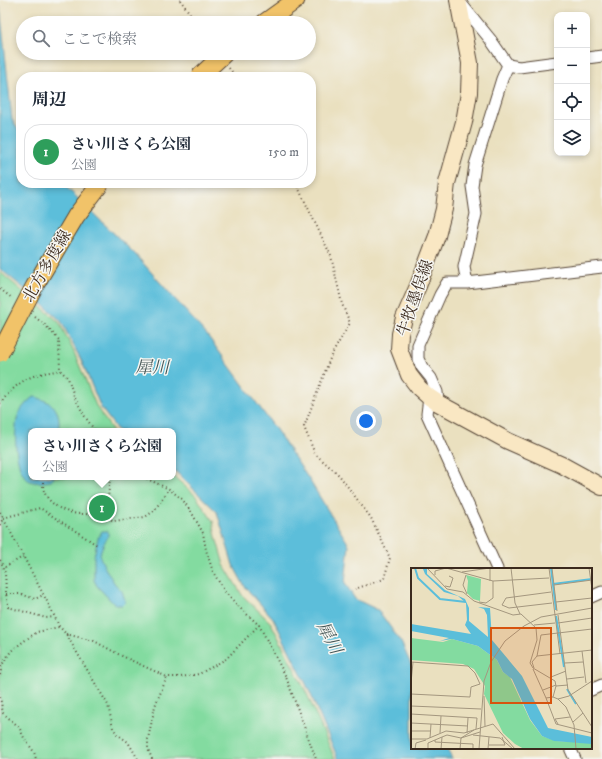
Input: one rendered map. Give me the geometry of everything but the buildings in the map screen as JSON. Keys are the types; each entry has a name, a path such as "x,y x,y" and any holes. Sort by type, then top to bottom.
{"main road":[{"path":"274,16 296,0"},
{"name":"牛牧墨俣線","path":"459,0 470,63 469,93 464,122 447,183 444,209 437,236 404,318 400,334 399,349 409,375 419,388 434,400 508,441 562,465 602,487"},
{"path":"204,72 217,60"},
{"name":"北方多度線","path":"0,353 34,287 76,216 97,188"}],"street":[{"path":"459,0 508,64 519,66 554,62"},
{"path":"590,58 602,56"},
{"path":"467,283 464,267 476,214 472,186 475,165 508,64"},
{"path":"497,568 427,414 437,392 431,378 422,367 418,359 418,345 440,295 447,283 467,283 602,267"},
{"path":"592,597 602,592"},
{"path":"592,690 602,685"},
{"path":"570,749 575,759"}],"path":[{"path":"180,0 192,16"},
{"path":"298,188 331,256 342,304 350,323 331,356 304,427 315,454 339,475 371,518 390,558 384,579 355,589"},
{"path":"0,289 17,302"},
{"path":"34,316 59,340 60,370 68,378 74,396 93,428"},
{"path":"0,404 7,394 24,381 42,373 60,370"},
{"path":"110,480 107,508 109,518 113,521 145,517 154,511 168,489"},
{"path":"149,480 168,489 182,499 192,513 203,533 206,550 213,572 225,592 258,625 286,677 316,759"},
{"path":"43,482 44,491 48,499 58,507 70,513 95,513 107,508"},
{"path":"3,518 40,508 97,545"},
{"path":"0,512 59,626 66,634 108,705 113,728 117,734 128,742 138,759"},
{"path":"0,525 3,518"},
{"path":"4,567 23,557"},
{"path":"0,560 4,567 6,577 8,607 46,618 54,617"},
{"path":"6,594 20,594 35,599 43,595"},
{"path":"66,634 94,641 167,677 182,678 199,674 226,660 258,625"},
{"path":"0,675 2,665 11,651 37,632 59,626"},
{"path":"152,759 148,748 148,739 155,706 167,677"},
{"path":"0,698 3,713 19,727 24,738 34,752 36,759"}],"green space":[{"path":"0,272 59,322 73,350 97,408 111,428 28,428 28,480 176,480 176,479 195,495 213,521 224,565 242,595 271,623 307,694 335,759 0,759"}],"water":[{"name":"犀川","path":"0,7 12,119 16,126 16,188 67,188 134,253 207,335 277,431 310,481 349,545 345,583 355,599 378,610 401,642 411,665 411,749 447,749 452,759 338,759 308,688 273,618 245,587 233,565 217,512 176,472 176,428 116,428 101,408 82,362 61,321 0,269"},
{"path":"33,397 36,397 50,403 58,413 59,422 58,428 28,428 28,480 19,465 16,449 16,433 19,413"},
{"path":"28,480 52,480 37,482"},
{"path":"102,531 108,531 108,537 101,550 100,557 115,584 122,591 125,602 122,605 115,605 97,586 94,580 94,556 98,538"}],"place":[{"name":"さい川さくら公園","path":"102,508"}]}
